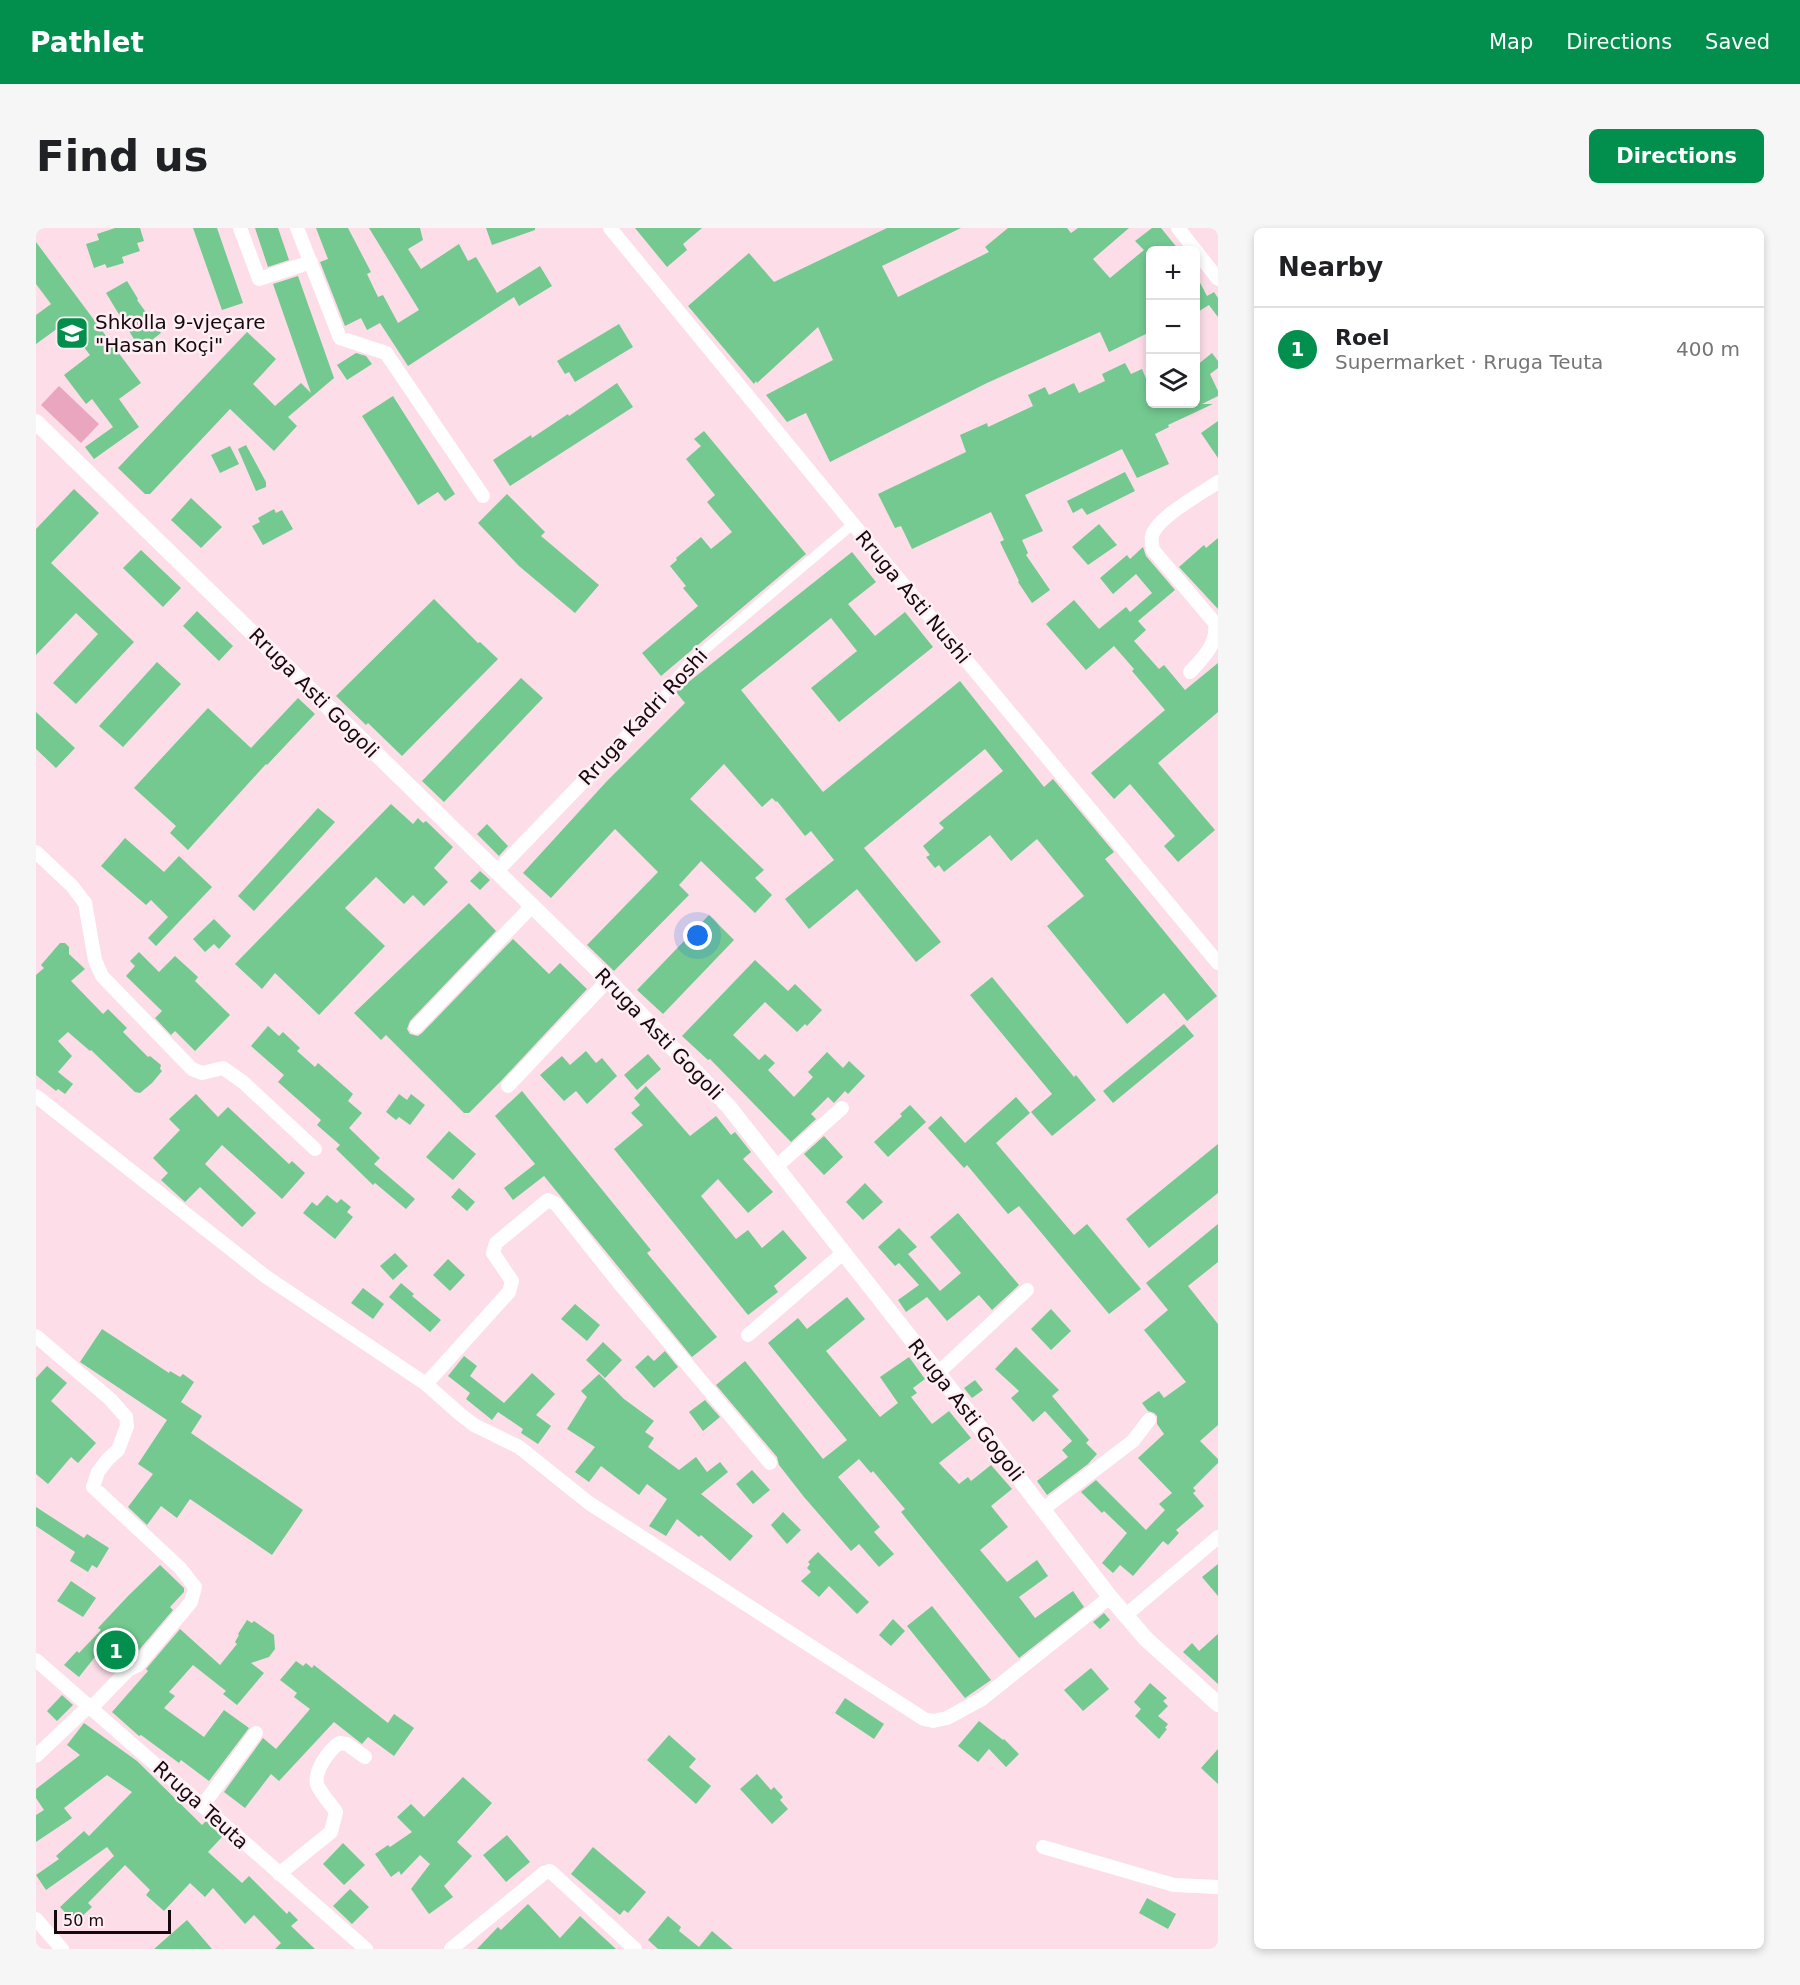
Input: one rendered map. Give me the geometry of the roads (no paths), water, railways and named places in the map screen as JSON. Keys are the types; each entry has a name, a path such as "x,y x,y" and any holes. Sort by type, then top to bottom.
{"street":[{"path":"240,228 259,279 311,262"},
{"path":"297,228 340,338 386,353 483,496"},
{"name":"Rruga Asti Nushi","path":"610,228 853,524 1215,954"},
{"path":"1178,228 1218,279"},
{"name":"Rruga Asti Gogoli","path":"36,422 608,980 729,1107 938,1373 1110,1598 1146,1639 1218,1704"},
{"path":"1190,672 1208,653 1217,630 1215,623 1153,550 1151,537 1156,526 1218,482"},
{"name":"Rruga Kadri Roshi","path":"496,872 662,700 689,663 853,524"},
{"path":"36,852 72,886 86,903 98,968 121,997 192,1069 201,1073 223,1068 243,1082 315,1149"},
{"path":"416,1028 532,906"},
{"path":"508,1086 608,980"},
{"path":"36,1096 265,1276 426,1384 474,1425 519,1447 589,1503 924,1719 933,1721 947,1718 982,1699 1110,1598"},
{"path":"777,1166 842,1108"},
{"path":"426,1384 509,1292 512,1281 493,1253 496,1243 548,1200 556,1204 770,1463"},
{"path":"748,1335 843,1253"},
{"path":"938,1373 1027,1290"},
{"path":"36,1336 110,1399 126,1417 127,1426 118,1450 98,1472 93,1487 180,1568 195,1587 191,1602 138,1665 128,1670 95,1704 88,1706 36,1756"},
{"path":"1042,1510 1133,1442 1149,1420"},
{"path":"1126,1615 1218,1537"},
{"name":"Rruga Teuta","path":"36,1660 366,1949"},
{"path":"203,1805 256,1733"},
{"path":"279,1874 331,1832 336,1812 317,1785 317,1773 332,1748 339,1743 347,1744 365,1757"},
{"path":"1043,1847 1174,1885 1218,1887"},
{"path":"451,1949 544,1873 550,1871 635,1949"},
{"path":"36,1919 62,1949"}],"place":[{"name":"Shkolla 9-vjeçare \"Hasan Koçi\"","path":"72,333"},
{"name":"Roel","path":"116,1650"}]}
